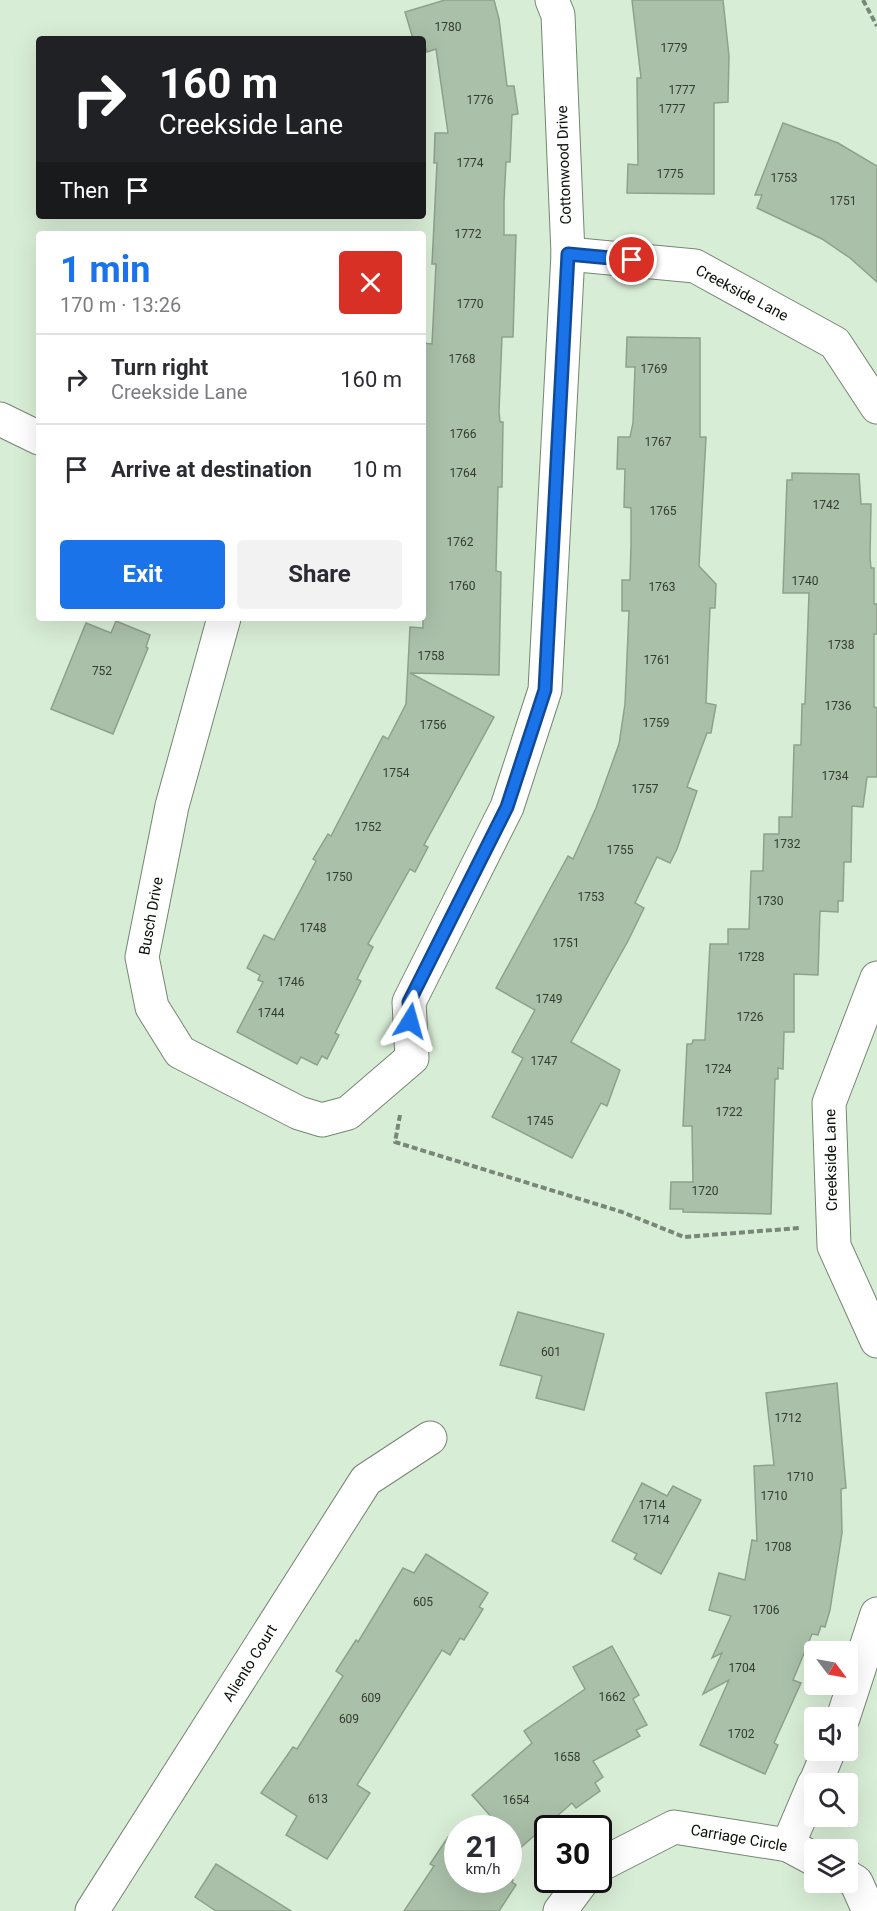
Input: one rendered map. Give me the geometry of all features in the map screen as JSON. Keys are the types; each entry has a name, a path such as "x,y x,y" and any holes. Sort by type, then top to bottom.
{"street":[{"name":"Cottonwood Drive","path":"412,1058 409,1002 507,807 545,690 568,254 558,15 552,0"},
{"name":"Creekside Lane","path":"568,254 695,266 835,344 877,407"},
{"path":"0,419 36,437"},
{"name":"Busch Drive","path":"223,621 172,806 142,957 152,1007 180,1052 299,1113 322,1120 348,1113 412,1058"},
{"name":"Creekside Lane","path":"877,978 829,1103 834,1246 877,1341"},
{"name":"Aliento Court","path":"92,1911 366,1480 430,1438"},
{"path":"847,1707 877,1614"},
{"name":"Carriage Circle","path":"612,1859 674,1827 801,1852"},
{"path":"801,1852 806,1827"},
{"path":"858,1886 869,1911"},
{"path":"560,1911 573,1893"}],"path":[{"path":"863,0 877,26"},
{"path":"401,1110 395,1142 622,1212 684,1237 833,1226"}],"building":[{"path":"445,0 494,0 499,19 507,86 514,86 518,114 512,115 510,162 506,162 504,202 504,235 516,235 513,337 502,337 499,411 500,422 503,422 502,487 498,487 496,571 501,572 499,675 410,673 494,717 424,845 428,847 415,872 410,869 368,944 373,947 357,979 361,981 335,1033 339,1035 327,1059 322,1056 317,1065 301,1057 297,1064 237,1032 263,982 258,980 260,975 247,968 264,935 274,940 316,861 313,859 328,834 331,836 383,736 388,739 406,704 410,627 423,628 423,621 426,621 426,343 432,344 436,264 432,264 437,163 434,163 435,133 448,133 436,49 427,52 426,36 412,36 405,12"},
{"path":"632,0 723,0 729,56 728,102 714,103 714,194 627,193 628,164 638,165 637,78 641,78"},
{"path":"783,123 838,143 877,166 877,282 850,258 822,239 757,208 762,195 755,195"},
{"path":"627,337 700,338 700,437 706,437 699,566 716,584 715,608 710,608 706,703 716,705 711,733 707,733 687,787 697,791 677,849 670,863 657,857 635,903 644,908 571,1042 620,1070 607,1106 601,1103 572,1158 492,1117 523,1058 512,1052 535,1010 496,988 568,856 573,859 596,808 619,744 625,704 629,611 622,611 622,580 630,580 631,508 624,507 625,469 617,469 618,437 630,437 633,423 635,367 626,367"},
{"path":"792,473 859,474 861,504 871,504 870,558 871,568 874,568 874,604 877,604 877,634 874,634 874,707 877,708 877,777 867,777 863,807 852,806 851,862 844,862 843,901 838,901 838,912 820,911 818,975 794,974 794,1032 784,1032 783,1069 778,1068 778,1079 775,1079 771,1214 683,1212 683,1209 670,1209 671,1182 693,1182 692,1126 683,1126 687,1044 692,1044 693,1040 705,1040 710,944 728,944 728,929 749,929 751,871 763,871 764,834 779,834 779,817 792,817 794,745 801,745 802,704 805,704 809,593 783,593 787,480 792,480"},
{"path":"116,621 150,635 146,647 148,648 113,734 51,709 86,623 111,633"},
{"path":"518,1312 604,1334 584,1410 536,1398 542,1376 500,1365"},
{"path":"837,1383 846,1488 841,1489 842,1533 830,1610 825,1627 821,1626 818,1635 812,1634 809,1641 804,1641 804,1653 793,1680 801,1683 774,1743 778,1745 765,1774 700,1745 729,1680 703,1694 722,1653 712,1658 731,1616 709,1610 719,1573 745,1580 752,1540 757,1541 754,1466 774,1465 766,1393"},
{"path":"642,1483 667,1496 673,1486 701,1500 661,1574 634,1559 637,1554 612,1541"},
{"path":"426,1554 488,1593 479,1607 483,1609 464,1640 460,1638 450,1655 442,1650 357,1785 370,1793 327,1859 286,1835 297,1816 261,1793 293,1747 297,1749 343,1676 336,1671 356,1640 358,1642 403,1568 414,1573"},
{"path":"612,1646 639,1695 633,1699 647,1725 636,1730 640,1736 593,1761 603,1777 595,1783 600,1791 576,1808 572,1803 558,1815 534,1815 534,1836 522,1846 522,1815 490,1815 472,1795 532,1743 524,1731 585,1689 573,1667"},
{"path":"444,1843 444,1893 511,1893 499,1911 404,1911 434,1866 430,1864"},
{"path":"216,1864 291,1911 216,1911 195,1897"}],"route":[{"path":"410,1021 409,1002 507,807 545,690 568,254 632,260"}]}
